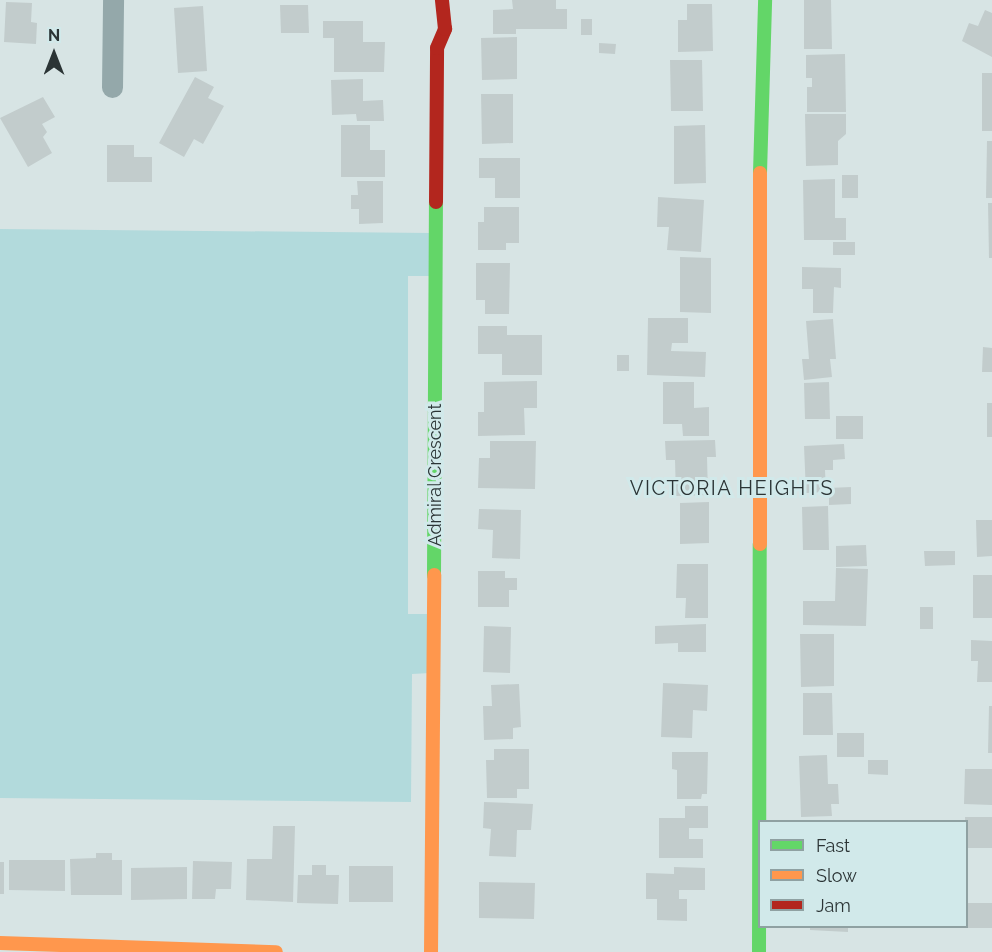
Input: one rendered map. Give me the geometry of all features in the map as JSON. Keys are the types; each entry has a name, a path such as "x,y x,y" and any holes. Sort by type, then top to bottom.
{"street":[{"path":"112,87 113,0"},
{"name":"Admiral Crescent","path":"431,952 437,60 445,29 442,0"},
{"path":"759,820 760,174 765,0"},
{"path":"759,928 759,952"},
{"path":"0,943 276,952"}],"shaded area":[{"path":"0,229 430,233 430,276 408,276 408,614 429,614 430,673 412,674 411,802 0,798"}],"building":[{"path":"512,0 556,0 556,9 567,9 567,29 516,29 516,34 493,34 493,10 513,9"},
{"path":"804,0 831,0 832,49 804,49"},
{"path":"6,2 32,3 31,22 37,23 36,44 4,42"},
{"path":"687,4 712,4 713,51 678,52 678,20 687,20"},
{"path":"280,5 308,5 309,33 281,33"},
{"path":"203,6 207,71 178,73 174,8"},
{"path":"985,10 992,13 992,57 962,41 969,23 978,26"},
{"path":"581,19 592,19 592,35 581,35"},
{"path":"323,21 363,21 363,42 385,42 384,72 334,72 334,38 323,38"},
{"path":"517,37 517,79 482,80 481,38"},
{"path":"599,43 616,44 615,54 599,53"},
{"path":"845,54 846,112 807,112 807,87 812,87 812,78 806,78 806,55"},
{"path":"670,60 702,60 703,111 671,111"},
{"path":"982,73 992,73 992,131 982,131"},
{"path":"195,77 214,87 208,98 224,106 203,144 194,139 184,157 159,143"},
{"path":"363,79 363,101 383,100 384,121 357,121 356,114 332,115 331,80"},
{"path":"481,94 513,94 513,143 482,144"},
{"path":"43,97 55,117 42,124 47,132 43,137 52,153 28,167 0,118"},
{"path":"805,114 846,114 846,134 838,141 838,165 806,166"},
{"path":"341,125 370,125 370,150 385,150 385,177 341,177"},
{"path":"705,125 706,183 674,184 674,126"},
{"path":"987,141 992,141 992,198 986,198"},
{"path":"107,145 134,145 134,157 152,157 152,182 107,182"},
{"path":"479,158 520,158 520,198 495,198 495,178 479,178"},
{"path":"842,175 858,175 858,198 842,198"},
{"path":"835,179 835,218 846,218 846,240 804,240 803,180"},
{"path":"357,181 383,181 383,223 359,224 359,209 351,209 351,195 358,195"},
{"path":"658,197 704,200 701,252 667,250 669,227 657,227"},
{"path":"988,203 992,203 992,258 989,258"},
{"path":"484,207 519,207 519,243 506,243 506,250 478,250 478,222 484,222"},
{"path":"833,242 855,242 855,255 833,255"},
{"path":"680,257 711,258 711,313 680,312"},
{"path":"476,263 510,263 509,314 485,314 485,300 476,300"},
{"path":"802,267 841,268 841,288 834,287 833,313 813,313 813,289 802,289"},
{"path":"648,318 688,318 688,343 672,343 671,351 706,352 705,377 647,375"},
{"path":"833,319 836,359 830,359 832,377 804,380 802,359 809,359 806,321"},
{"path":"478,326 507,326 507,335 542,335 542,375 502,375 502,354 478,354"},
{"path":"983,347 992,348 992,372 982,372"},
{"path":"617,355 629,355 629,371 617,371"},
{"path":"537,381 537,408 524,408 525,435 478,436 478,412 484,412 484,382"},
{"path":"663,382 694,382 694,408 709,407 709,436 683,436 682,424 663,424"},
{"path":"829,382 830,419 805,419 804,383"},
{"path":"987,403 992,403 992,437 987,437"},
{"path":"836,416 863,416 863,439 836,439"},
{"path":"715,440 716,457 707,457 708,495 676,496 675,460 666,460 665,441"},
{"path":"490,441 536,441 535,489 478,488 479,458 490,458"},
{"path":"844,444 845,459 833,460 833,470 825,470 826,492 806,493 804,446"},
{"path":"851,487 851,504 829,505 829,488"},
{"path":"709,502 709,543 680,544 680,503"},
{"path":"828,506 829,550 803,550 802,507"},
{"path":"479,509 521,510 520,559 492,558 493,530 478,529"},
{"path":"976,520 992,520 992,556 977,557"},
{"path":"866,545 867,566 836,567 836,546"},
{"path":"924,551 955,551 955,565 925,566"},
{"path":"677,564 708,564 708,618 685,618 686,598 676,598"},
{"path":"836,568 868,569 866,626 803,625 803,601 835,601"},
{"path":"478,571 505,571 505,578 517,578 517,590 509,590 509,607 478,607"},
{"path":"973,575 992,575 992,618 973,618"},
{"path":"920,607 933,607 933,629 920,629"},
{"path":"706,624 706,652 678,652 678,643 655,644 655,626"},
{"path":"484,626 511,627 510,673 483,672"},
{"path":"800,634 834,634 834,686 801,687"},
{"path":"971,640 992,641 992,682 977,682 978,661 971,661"},
{"path":"663,683 708,685 707,711 693,710 692,738 661,737"},
{"path":"519,684 521,727 513,728 513,739 484,740 483,706 492,706 491,685"},
{"path":"803,693 832,693 833,735 803,735"},
{"path":"989,706 992,706 992,753 988,753"},
{"path":"837,733 864,733 864,757 837,757"},
{"path":"494,749 529,749 529,789 517,789 517,798 487,798 486,760 494,760"},
{"path":"672,752 708,752 707,794 702,794 701,799 677,799 677,770 672,769"},
{"path":"827,755 828,784 838,784 839,804 831,804 832,816 801,817 799,756"},
{"path":"868,760 888,760 888,775 868,774"},
{"path":"965,769 992,769 992,805 964,804"},
{"path":"484,802 533,804 531,830 517,830 516,857 489,856 491,829 483,828"},
{"path":"685,806 708,806 708,828 689,828 689,839 703,839 703,858 659,858 659,818 685,818"},
{"path":"965,817 992,817 992,848 968,848 968,820 965,820"},
{"path":"273,826 295,826 293,902 246,900 247,859 272,859"},
{"path":"96,853 112,853 112,860 122,860 122,895 71,895 70,859 96,858"},
{"path":"9,860 65,860 65,891 9,890"},
{"path":"193,861 232,862 231,889 216,889 215,899 192,899"},
{"path":"0,862 4,862 4,894 0,894"},
{"path":"312,865 326,865 326,875 339,875 338,904 297,903 298,875 312,875"},
{"path":"349,866 393,866 393,902 349,902"},
{"path":"187,867 187,899 131,900 131,868"},
{"path":"674,867 705,868 705,890 679,890 679,899 687,899 687,921 657,920 657,899 646,899 646,873 674,874"},
{"path":"479,882 535,883 534,919 479,918"},
{"path":"968,903 992,903 992,928 968,928"},
{"path":"810,928 848,928 848,932 810,930"}],"traffic: fast":[{"path":"760,173 765,0"},
{"path":"434,575 436,202"},
{"path":"759,820 760,544"},
{"path":"759,928 759,952"}],"traffic: slow":[{"path":"760,173 760,544"},
{"path":"431,952 434,575"},
{"path":"0,943 276,952"}],"traffic: jam":[{"path":"436,202 437,48 445,29 442,0"}],"district":[{"name":"VICTORIA HEIGHTS","path":"732,488"}]}
